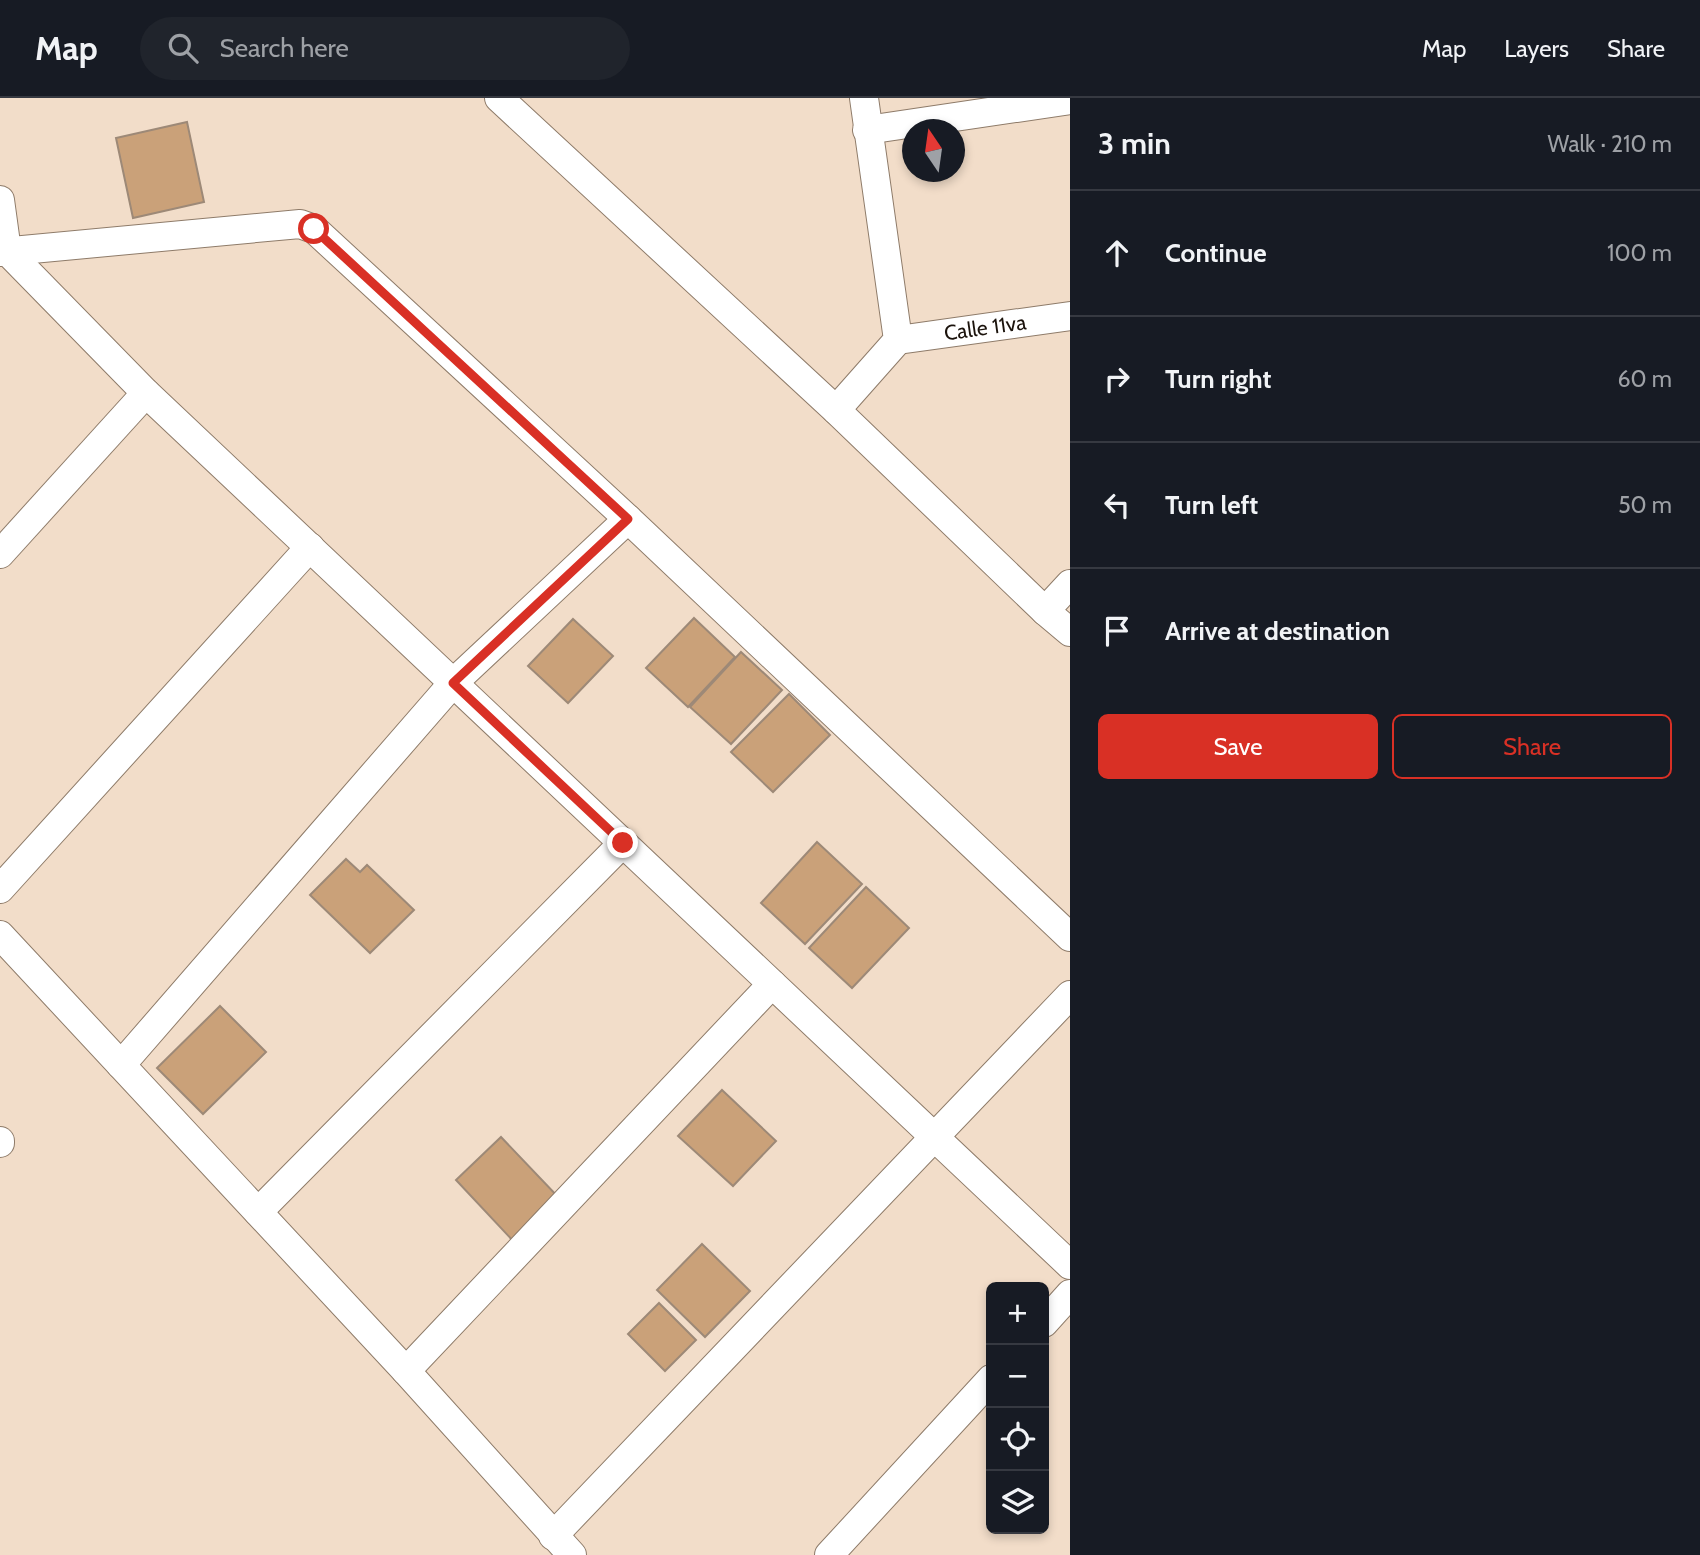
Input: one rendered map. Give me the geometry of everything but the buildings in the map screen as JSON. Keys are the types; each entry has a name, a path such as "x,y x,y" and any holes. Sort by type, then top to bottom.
{"street":[{"path":"499,98 836,410 1070,632"},
{"path":"836,410 898,340 864,98"},
{"path":"867,130 1070,100"},
{"path":"0,200 2,254 1070,1265"},
{"path":"2,254 300,224 314,229 628,519 1070,937"},
{"name":"Calle 11va","path":"898,340 1070,316"},
{"path":"0,554 146,393"},
{"path":"121,1065 453,683 628,519"},
{"path":"0,888 310,547"},
{"path":"1045,611 1070,583"},
{"path":"258,1212 623,843"},
{"path":"0,935 406,1371 562,1546 935,1138 1070,995"},
{"path":"406,1371 772,984"},
{"path":"1049,1317 1070,1294"},
{"path":"829,1555 986,1384"}],"route":[{"path":"314,229 628,519 453,683 623,843"}]}
